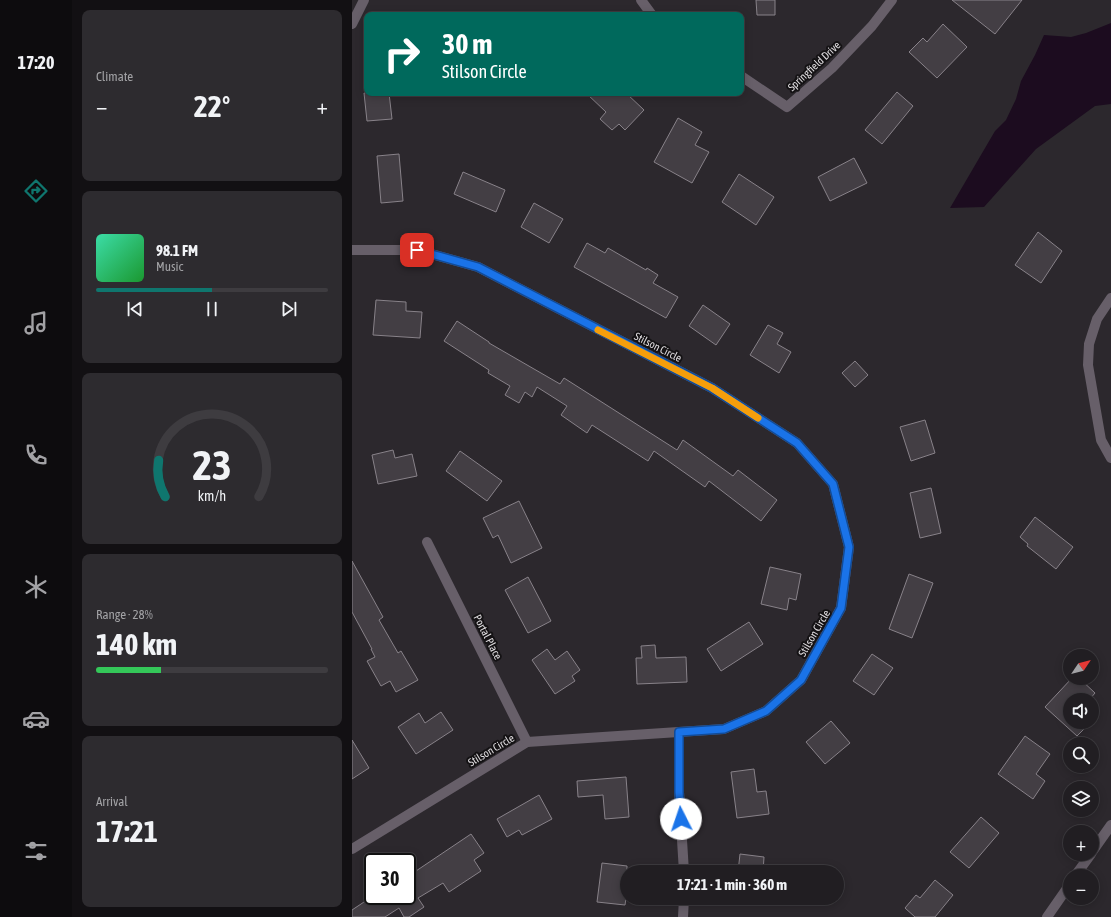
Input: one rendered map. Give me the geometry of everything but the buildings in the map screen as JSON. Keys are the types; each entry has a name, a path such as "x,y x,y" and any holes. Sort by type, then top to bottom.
{"street":[{"path":"352,24 364,0"},
{"path":"640,0 650,12"},
{"name":"Springfield Drive","path":"744,78 787,107 832,68 872,26 892,0"},
{"name":"Stilson Circle","path":"352,250 417,250 478,267 712,388 797,443 833,484 849,547 841,608 801,680 766,711 724,729 527,742 352,849"},
{"path":"1111,298 1097,319 1089,344 1088,365 1101,440 1111,458"},
{"name":"Portal Place","path":"427,542 527,742"},
{"path":"679,732 679,792 684,865"},
{"path":"1099,842 1111,825"},
{"path":"1047,917 1063,894"},
{"path":"683,917 684,905"}],"shaded area":[{"path":"1111,23 1111,104 1095,106 1036,149 984,207 950,208 995,131 1006,120 1016,99 1021,81 1044,35 1071,37"}],"slow traffic":[{"path":"598,330 712,388 758,418"}],"route":[{"path":"417,250 478,267 712,388 797,443 833,484 849,547 841,608 801,680 766,711 724,729 679,732 679,792 681,819"}]}
